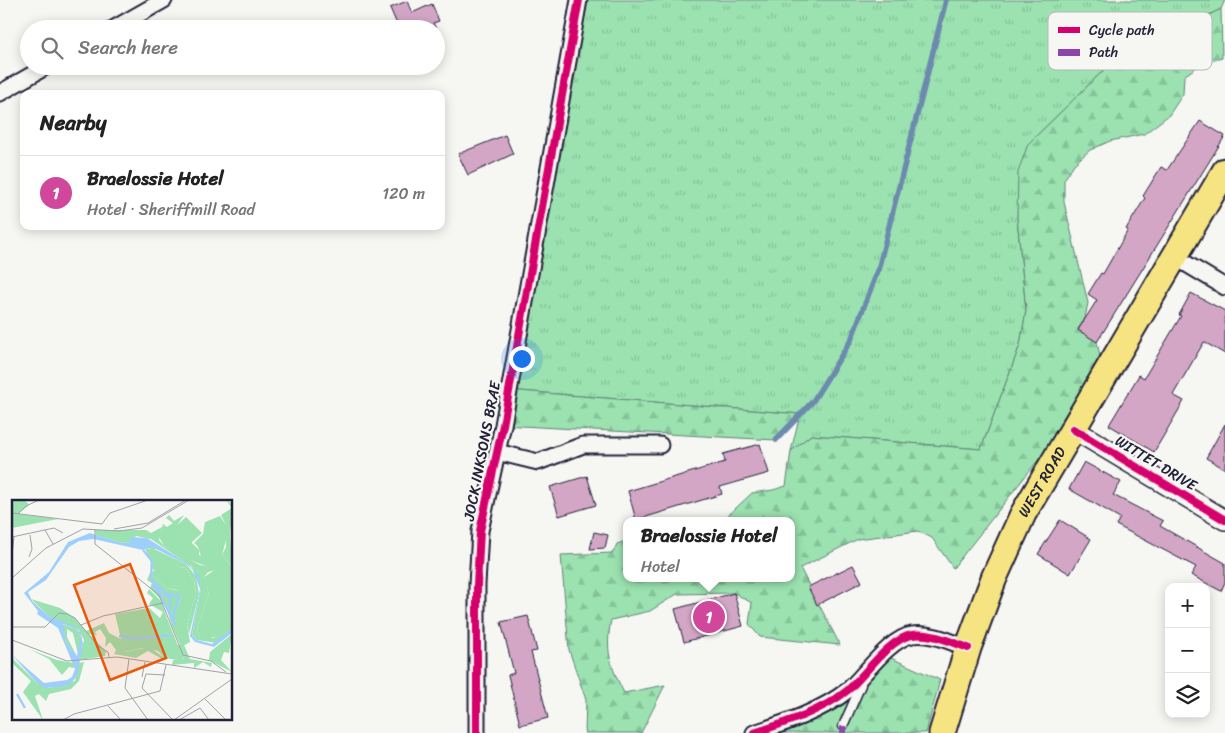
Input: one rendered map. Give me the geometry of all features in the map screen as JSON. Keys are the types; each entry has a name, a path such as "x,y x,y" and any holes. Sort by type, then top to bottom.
{"highway":[{"name":"WEST ROAD","path":"942,733 968,648 1001,560 1016,529 1073,428 1225,171"}],"street":[{"path":"130,20 164,0"},
{"name":"JOCK INKSONS BRAE","path":"477,733 477,585 480,531 497,452 579,0"},
{"path":"0,93 31,75"},
{"path":"1175,257 1225,287"},
{"name":"WITTET DRIVE","path":"1073,428 1225,520"},
{"name":"JOCK INKSONS BRAE","path":"497,452 538,462 583,445 660,445"},
{"path":"754,733 806,714 847,690 882,654 909,635 927,636 968,648"}],"lane":[{"path":"843,726 852,700 870,666"}],"green space":[{"path":"579,0 1225,0 1221,9 1212,13 1048,12 1048,70 1104,70 1028,144 1017,217 1026,311 1020,345 981,449 811,435 791,451 800,414 508,390"},
{"path":"1221,9 1222,58 1212,61 1212,13"},
{"path":"1104,70 1192,70 1184,76 1183,94 1169,115 1144,134 1110,141 1090,150 1074,164 1064,180 1064,202 1088,303 1085,318 1078,329 1097,342 1100,356 1046,450 953,568 932,538 918,531 858,539 800,568 840,645 760,637 749,624 752,603 734,593 677,594 650,611 611,620 609,631 610,658 624,693 665,685 641,733 585,733 586,700 569,650 561,555 613,553 617,544 623,542 623,582 795,582 795,517 726,517 752,493 786,486 791,451 811,435 981,449 1020,345 1026,311 1017,217 1018,172 1028,144"},
{"path":"508,390 800,414 776,440 503,425"},
{"path":"882,654 940,680 926,733 754,733 847,690"}],"building":[{"path":"407,1 412,13 432,4 439,20 395,20 390,8"},
{"path":"1200,121 1225,136 1097,342 1078,330 1097,300 1088,294 1101,273 1103,274 1128,230 1126,229 1145,198 1143,196 1161,167 1167,170"},
{"path":"505,135 513,154 468,175 458,154"},
{"path":"1191,293 1225,311 1225,354 1204,342 1173,395 1184,401 1154,452 1109,425 1139,375 1144,378 1181,316 1179,315"},
{"path":"1225,424 1225,469 1206,458"},
{"path":"760,444 769,473 720,487 722,494 646,517 635,517 628,491 725,462 723,454"},
{"path":"1084,462 1121,482 1113,495 1163,521 1160,526 1225,563 1225,582 1221,591 1210,585 1210,583 1206,583 1191,575 1196,567 1116,525 1120,518 1069,489"},
{"path":"587,476 596,505 559,516 550,487"},
{"path":"1060,520 1091,539 1070,574 1038,554"},
{"path":"594,532 608,535 605,548 590,549"},
{"path":"853,565 862,582 817,605 808,587"},
{"path":"734,593 743,626 684,642 675,609"},
{"path":"528,616 537,651 531,652 548,718 520,725 508,675 514,673 501,622"}],"waterway":[{"path":"776,440 813,401 851,340 878,270 946,0"}],"marked path":[{"path":"843,726 843,733"}],"cycle path":[{"path":"477,733 477,585 480,531 503,425 579,0"},
{"path":"1073,429 1225,520"},
{"path":"754,733 803,716 827,704 848,690 886,650 904,638 919,634 926,635 968,648"}],"place":[{"name":"Braelossie Hotel","path":"709,617"}]}
